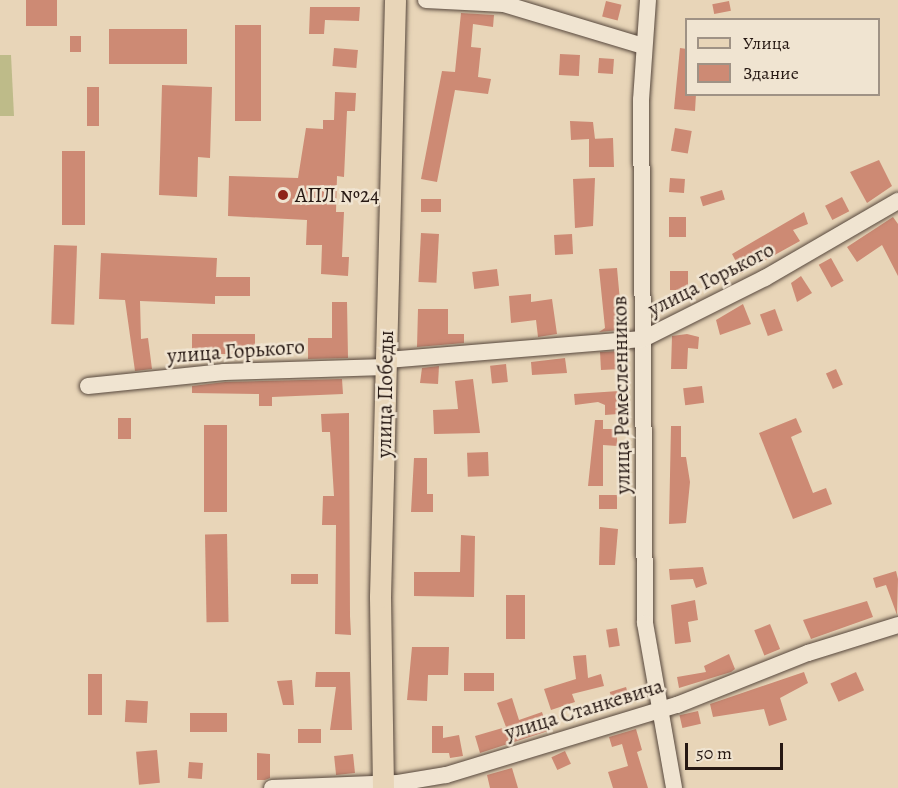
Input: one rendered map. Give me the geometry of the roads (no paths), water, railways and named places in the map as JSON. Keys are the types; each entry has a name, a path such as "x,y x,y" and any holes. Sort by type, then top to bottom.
{"main road":[{"name":"улица Победы","path":"382,785 380,597 395,0"}],"street":[{"path":"426,0 504,4 644,46"},
{"name":"улица Ремесленников","path":"648,0 644,46 645,623 657,709 674,788"},
{"name":"улица Горького","path":"88,386 224,372 386,364 643,339 765,278 898,201"},
{"name":"улица Станкевича","path":"272,788 382,785 446,775 657,709 808,653 898,625"}],"place":[{"name":"АПЛ №24","path":"283,195"}]}
